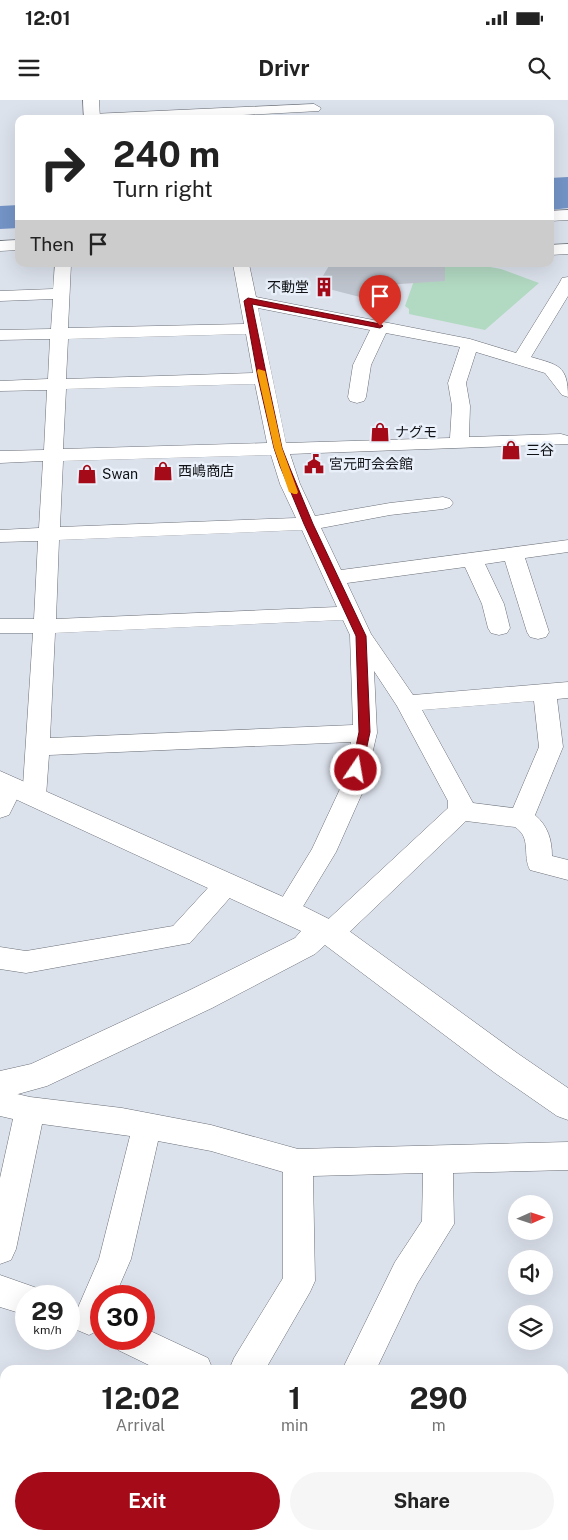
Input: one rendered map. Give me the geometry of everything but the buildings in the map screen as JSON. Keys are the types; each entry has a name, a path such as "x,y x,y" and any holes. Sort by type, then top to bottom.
{"street":[{"path":"91,100 92,115"},
{"path":"167,100 168,114"},
{"path":"149,115 314,108"},
{"path":"554,216 568,215"},
{"path":"0,246 15,245"},
{"path":"554,250 568,249"},
{"path":"63,267 38,747 11,793 287,911 326,931 568,1106"},
{"path":"242,267 278,448 290,484 361,636 407,703 460,801 461,811"},
{"path":"521,359 566,288"},
{"path":"0,296 61,294"},
{"path":"248,301 470,344 551,369 568,391"},
{"path":"357,398 362,365 380,326"},
{"path":"0,336 254,329"},
{"path":"459,442 461,406 457,383 470,344"},
{"path":"0,386 263,378"},
{"path":"0,457 459,442 564,432 568,460"},
{"path":"0,536 308,524 390,509 443,503"},
{"path":"335,578 568,546"},
{"path":"513,553 538,632"},
{"path":"472,558 493,604 499,628"},
{"path":"0,626 44,626 351,613"},
{"path":"287,911 324,852 352,790 365,732 361,636"},
{"path":"407,703 557,691 551,747 521,818"},
{"path":"38,747 365,732"},
{"path":"0,1086 36,1076 201,999 305,946 326,931 461,811 521,818 531,824 538,836 540,848 539,863 568,870"},
{"path":"0,958 26,962 69,952 181,935 226,885"},
{"path":"0,1103 30,1110 147,1126 211,1138 298,1163 568,1156"},
{"path":"0,1249 30,1110"},
{"path":"86,1319 115,1259 147,1126"},
{"path":"361,1365 406,1273 438,1224 438,1160"},
{"path":"249,1365 299,1281 298,1163"},
{"path":"0,1290 15,1295"},
{"path":"152,1350 181,1365"}],"green space":[{"path":"419,267 490,267 539,283 485,330 409,314 409,309 405,306"}],"water":[{"path":"568,177 568,208 554,210 554,178"},
{"path":"15,205 15,228 0,229 0,206"}],"slow traffic":[{"path":"261,371 278,448 294,492"}],"place":[{"name":"不動堂","path":"324,287"},
{"name":"ナグモ","path":"380,432"},
{"name":"三谷","path":"511,450"},
{"name":"宮元町会会館","path":"314,464"},
{"name":"西嶋商店","path":"163,471"},
{"name":"Swan","path":"87,474"}],"route":[{"path":"356,770 365,732 361,636 290,484 278,448 248,301 380,326"}]}
